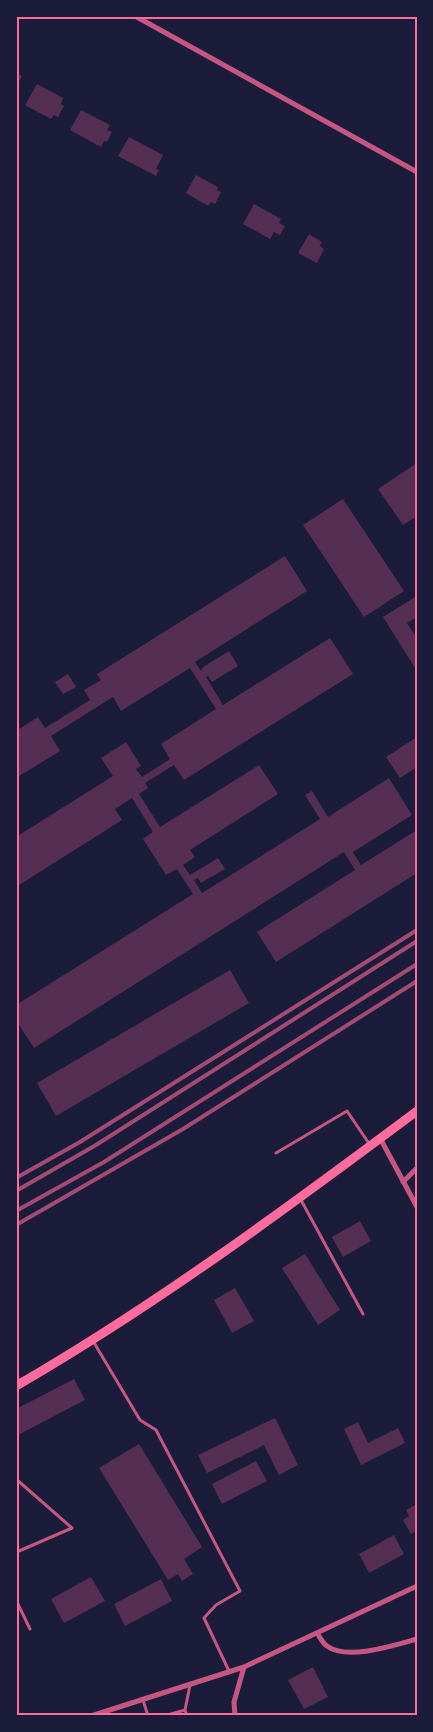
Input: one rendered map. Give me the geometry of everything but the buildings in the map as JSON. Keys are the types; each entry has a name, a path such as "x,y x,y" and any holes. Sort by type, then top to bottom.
{"main road":[{"path":"16,1386 92,1340 182,1281 417,1111"}],"street":[{"path":"135,16 417,172"},
{"path":"380,1138 417,1207"},
{"path":"403,1182 417,1168"},
{"path":"91,1716 244,1667 417,1586"},
{"path":"317,1633 327,1646 345,1652 377,1650 417,1639"},
{"path":"235,1716 234,1702 244,1667"}],"lane":[{"path":"276,1153 347,1111 371,1145"},
{"path":"299,1197 363,1314"},
{"path":"92,1340 140,1420 156,1430 240,1591 216,1605 204,1618 230,1672"},
{"path":"16,1479 72,1528 19,1551 16,1547"},
{"path":"16,1600 30,1629"},
{"path":"187,1716 185,1710 190,1684"},
{"path":"143,1699 148,1716"},
{"path":"164,1716 185,1710"}],"railway":[{"path":"16,1178 80,1142 417,930"},
{"path":"16,1191 96,1145 417,941"},
{"path":"16,1211 104,1162 417,964"},
{"path":"16,1225 183,1129 417,981"}]}
